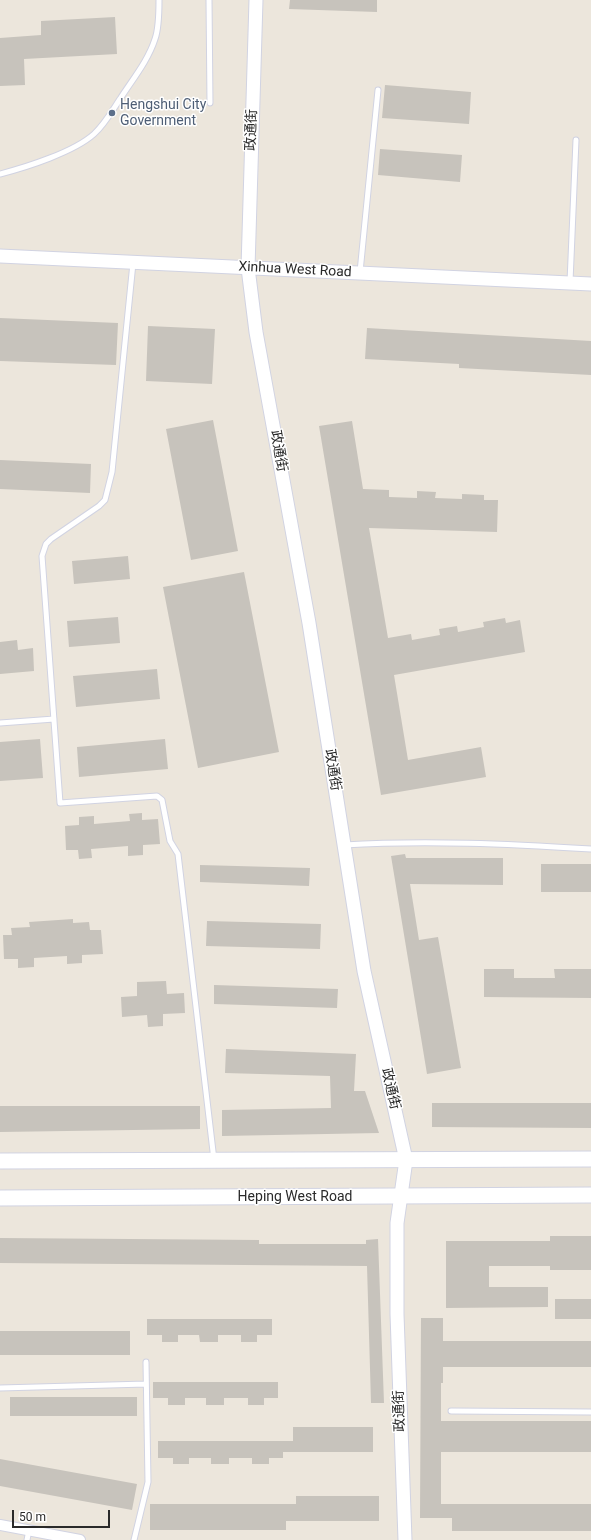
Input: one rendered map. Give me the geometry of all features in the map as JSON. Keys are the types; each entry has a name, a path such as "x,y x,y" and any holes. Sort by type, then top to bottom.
{"main road":[{"path":"0,1161 591,1159"},
{"name":"Heping West Road","path":"0,1198 591,1196"}],"street":[{"name":"政通街","path":"256,0 248,268 256,332 309,623 364,971 406,1160 397,1223 397,1314 405,1540"},
{"name":"Xinhua West Road","path":"0,256 591,284"},
{"path":"0,1525 28,1535 80,1540"}],"lane":[{"path":"0,174 19,170 50,158 77,145 94,134 106,120 142,66 156,39 159,0"},
{"path":"209,0 210,103"},
{"path":"360,273 378,90"},
{"path":"570,283 576,140"},
{"path":"134,262 112,472 105,500 99,506 51,539 46,544 42,556 60,803 157,796 162,800 170,841 178,854 214,1160"},
{"path":"0,723 54,719"},
{"path":"344,846 392,842 496,843 591,848"},
{"path":"134,1540 148,1482 146,1362"},
{"path":"0,1388 146,1384"},
{"path":"451,1411 591,1412"}],"building":[{"path":"290,0 377,0 377,12 289,9"},
{"path":"115,17 117,54 24,59 25,85 0,86 0,38 41,35 41,21"},
{"path":"385,85 471,92 469,124 382,118"},
{"path":"380,149 462,155 460,182 378,175"},
{"path":"0,318 118,323 116,365 0,361"},
{"path":"148,326 215,329 212,384 146,381"},
{"path":"367,328 591,341 591,375 459,368 459,364 365,359"},
{"path":"213,420 238,551 191,560 166,429"},
{"path":"352,421 363,489 389,490 389,497 417,498 417,491 436,492 435,498 462,499 462,494 484,495 484,500 498,500 497,532 369,528 388,638 411,634 412,640 440,635 439,629 457,626 458,632 484,627 483,622 505,618 506,623 520,620 525,652 394,675 408,760 481,747 486,777 381,795 319,426"},
{"path":"0,460 91,464 90,493 0,489"},
{"path":"128,556 130,579 74,584 72,561"},
{"path":"244,572 279,752 198,768 163,587"},
{"path":"118,617 120,643 69,647 67,621"},
{"path":"17,640 18,650 33,648 34,671 0,674 0,642"},
{"path":"157,669 160,699 76,707 73,676"},
{"path":"40,739 43,778 0,781 0,742"},
{"path":"165,739 168,769 79,777 77,747"},
{"path":"142,813 142,820 158,819 160,844 143,845 143,855 128,856 128,846 91,849 92,858 79,859 78,850 66,850 65,826 79,825 79,817 94,816 94,824 130,821 129,814"},
{"path":"405,854 406,858 503,858 503,885 410,884 419,940 438,937 461,1068 427,1074 391,856"},
{"path":"541,864 591,864 591,892 541,892"},
{"path":"200,865 310,868 309,886 200,882"},
{"path":"73,919 73,923 89,922 90,930 101,930 103,954 82,955 82,963 67,964 67,956 34,958 34,967 18,968 18,959 4,959 3,935 12,935 11,928 30,927 29,922"},
{"path":"207,921 321,924 320,949 206,946"},
{"path":"484,969 514,969 514,978 555,978 554,969 591,969 591,998 484,997"},
{"path":"166,981 167,994 184,993 185,1013 163,1014 163,1026 148,1027 147,1015 122,1017 121,997 137,996 137,982"},
{"path":"214,985 338,989 337,1008 214,1004"},
{"path":"226,1049 356,1054 354,1091 365,1091 379,1133 222,1136 222,1110 331,1108 330,1076 225,1073"},
{"path":"432,1103 591,1103 591,1128 432,1127"},
{"path":"0,1106 200,1106 200,1129 0,1132"},
{"path":"550,1236 591,1236 591,1270 550,1270 550,1266 489,1266 489,1287 548,1287 548,1307 446,1308 446,1241 550,1241"},
{"path":"0,1238 259,1240 259,1244 366,1244 366,1240 378,1239 384,1403 371,1403 367,1266 0,1263"},
{"path":"555,1299 591,1299 591,1319 555,1319"},
{"path":"421,1318 443,1318 443,1341 591,1341 591,1367 443,1367 443,1383 441,1383 441,1421 591,1421 591,1452 441,1452 441,1504 591,1504 591,1531 452,1531 452,1518 420,1518"},
{"path":"147,1319 272,1319 272,1335 257,1335 257,1342 241,1342 241,1335 218,1335 218,1342 200,1342 199,1335 178,1335 178,1342 162,1342 162,1335 147,1335"},
{"path":"0,1331 130,1331 130,1355 0,1355"},
{"path":"153,1382 278,1382 278,1398 264,1398 264,1405 248,1405 248,1398 224,1398 224,1405 206,1405 206,1398 185,1398 185,1405 168,1405 168,1398 153,1398"},
{"path":"10,1397 137,1397 137,1416 10,1416"},
{"path":"293,1427 373,1427 373,1452 283,1452 283,1458 269,1458 269,1464 252,1464 252,1458 229,1458 229,1464 211,1464 211,1458 189,1458 189,1464 173,1464 173,1458 158,1458 158,1441 293,1441"},
{"path":"0,1459 137,1484 132,1510 0,1486"},
{"path":"296,1496 379,1496 379,1521 286,1521 286,1530 150,1530 150,1504 296,1504"}],"place":[{"name":"Hengshui City Government","path":"112,113"}]}
